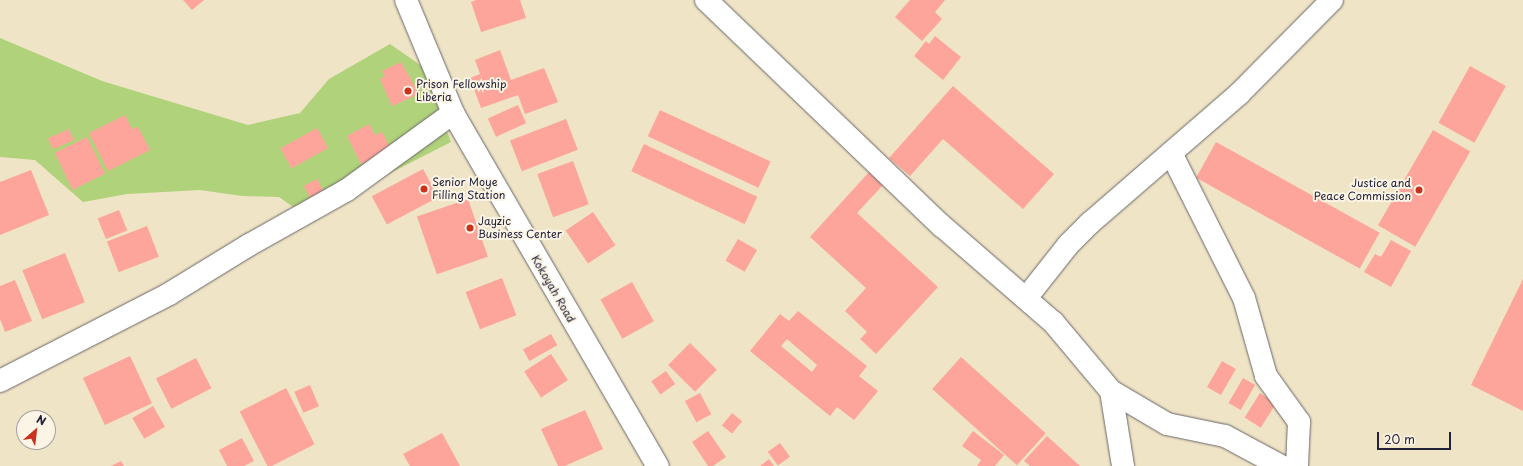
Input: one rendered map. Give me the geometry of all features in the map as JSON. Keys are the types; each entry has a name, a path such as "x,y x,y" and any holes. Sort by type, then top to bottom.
{"street":[{"name":"Kokoyah Road","path":"406,0 453,114 658,466"},
{"path":"706,0 942,226 1027,297 1053,322 1111,391 1167,424 1225,436 1281,466"},
{"path":"1027,297 1085,229 1171,152 1239,94 1332,0"},
{"path":"0,381 170,294 249,245 348,190 453,114"},
{"path":"1171,152 1244,298 1266,376 1299,422 1297,466"},
{"path":"1111,391 1123,466"}],"green space":[{"path":"0,38 102,81 248,125 300,113 329,79 390,44 423,67 451,142 306,216 279,197 242,196 200,190 127,194 83,202 35,160 0,157"}],"building":[{"path":"183,0 204,0 192,10"},
{"path":"476,0 520,0 526,18 481,32 471,2"},
{"path":"910,0 945,0 935,12 942,19 922,41 895,17"},
{"path":"935,36 961,57 943,80 914,56 926,41 929,44"},
{"path":"500,50 511,80 544,68 558,102 525,114 518,95 481,108 470,78 480,74 475,60"},
{"path":"401,62 419,94 392,106 380,79 385,77 382,71"},
{"path":"1470,66 1506,86 1474,143 1438,123"},
{"path":"953,86 1054,174 1023,209 943,139 910,176 889,158"},
{"path":"518,105 526,123 496,137 488,118"},
{"path":"660,110 771,162 758,188 648,136"},
{"path":"125,115 132,129 138,127 150,150 108,171 89,133"},
{"path":"566,119 578,150 522,171 510,141"},
{"path":"369,124 375,135 382,132 391,149 361,164 347,136"},
{"path":"317,128 328,148 291,168 280,148"},
{"path":"69,129 74,140 53,149 48,138"},
{"path":"1433,130 1470,152 1415,247 1378,225"},
{"path":"87,137 105,174 73,190 55,153"},
{"path":"1216,142 1380,233 1360,269 1196,178"},
{"path":"644,144 757,197 745,224 631,171"},
{"path":"573,161 589,204 553,217 537,174"},
{"path":"423,169 438,197 387,224 372,196"},
{"path":"31,170 49,215 0,235 0,182"},
{"path":"869,172 883,185 857,213 938,287 876,354 860,339 867,332 845,311 866,288 810,237"},
{"path":"317,179 324,192 311,199 304,186"},
{"path":"468,199 488,257 437,274 417,217"},
{"path":"119,210 127,230 106,239 98,219"},
{"path":"593,212 615,245 588,264 566,230"},
{"path":"147,226 159,257 119,272 107,241"},
{"path":"738,239 757,250 745,272 726,261"},
{"path":"1391,240 1411,251 1391,287 1364,272 1375,254 1381,257"},
{"path":"65,253 85,302 42,319 22,270"},
{"path":"502,278 516,315 480,329 466,292"},
{"path":"1523,279 1523,411 1471,385"},
{"path":"15,280 32,321 5,332 0,319 0,286"},
{"path":"632,282 654,321 622,339 601,299"},
{"path":"798,311 867,366 859,376 878,391 854,420 837,407 830,416 750,351 780,314 789,321","holes":["787,339 817,365 812,372 781,346"]},
{"path":"551,334 557,345 529,361 523,350"},
{"path":"690,343 717,370 695,392 668,365"},
{"path":"551,354 568,380 541,397 524,371"},
{"path":"130,356 152,403 105,425 83,378"},
{"path":"961,357 1046,433 1017,465 932,389"},
{"path":"196,358 211,388 171,409 156,378"},
{"path":"1222,361 1236,369 1221,395 1207,387"},
{"path":"666,371 675,384 660,394 651,381"},
{"path":"1243,378 1255,385 1241,410 1228,403"},
{"path":"310,385 319,406 303,413 294,392"},
{"path":"286,388 315,444 272,466 267,466 240,412"},
{"path":"700,393 711,414 696,422 685,401"},
{"path":"1260,393 1276,403 1261,428 1245,418"},
{"path":"153,406 165,427 144,439 132,418"},
{"path":"585,410 603,449 565,466 558,466 541,429"},
{"path":"732,413 742,421 732,434 722,425"},
{"path":"708,431 726,457 713,466 708,466 692,442"},
{"path":"973,431 1004,455 995,466 977,466 981,460 962,446"},
{"path":"442,433 460,466 410,466 403,454"},
{"path":"1047,436 1080,466 1030,466 1024,461"},
{"path":"242,438 254,461 244,466 227,466 219,450"},
{"path":"780,443 790,457 778,466 768,452"},
{"path":"769,459 774,466 760,466"},
{"path":"121,461 124,466 111,466"}],"place":[{"name":"Prison Fellowship Liberia","path":"408,91"},
{"name":"Senior Moye Filling Station","path":"424,189"},
{"name":"Justice and Peace Commission","path":"1419,190"},
{"name":"Jayzic Business Center","path":"470,228"}]}
